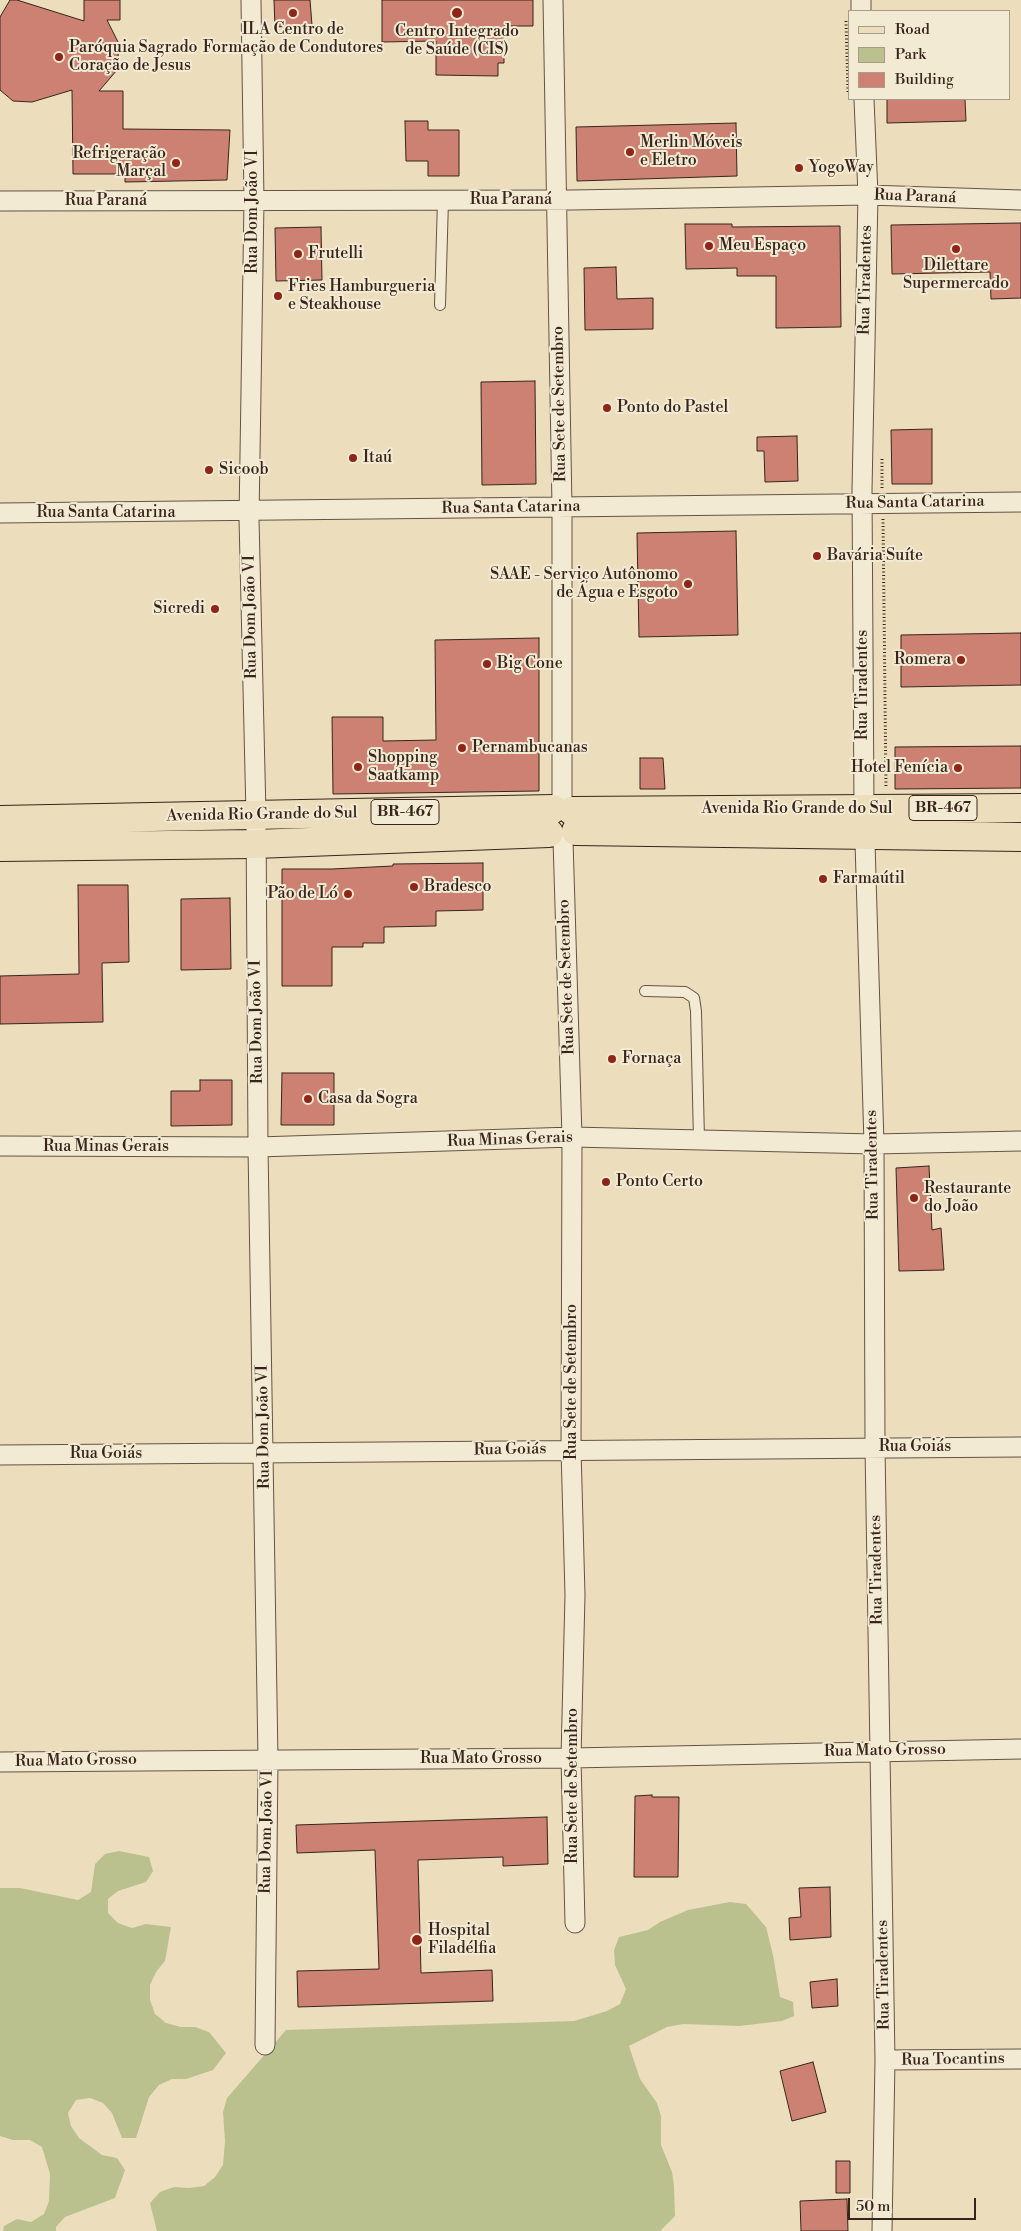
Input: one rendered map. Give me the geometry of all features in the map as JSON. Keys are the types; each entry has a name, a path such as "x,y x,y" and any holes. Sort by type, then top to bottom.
{"main road":[{"name":"Avenida Rio Grande do Sul","path":"0,847 255,844 562,822 875,808 1021,808"},
{"name":"Avenida Rio Grande do Sul","path":"0,820 256,815 562,822 865,836 1021,837"}],"street":[{"name":"Rua Dom João VI","path":"251,0 254,201 249,512 256,815 258,1147 268,1760 265,2045"},
{"name":"Rua Sete de Setembro","path":"553,0 562,507 562,822 572,1138 571,1449 575,1595 571,1758 575,1924"},
{"name":"Rua Tiradentes","path":"864,100 868,195 862,504 875,808 865,836 874,1144 875,1447 885,2060 882,2231"},
{"name":"Rua Paraná","path":"0,201 557,200 868,195 1021,200"},
{"name":"Rua Santa Catarina","path":"0,513 249,512 1021,502"},
{"name":"Rua Minas Gerais","path":"0,1146 258,1147 572,1138 874,1144 1021,1141"},
{"name":"Rua Goiás","path":"0,1455 264,1454 571,1449 1021,1447"},
{"name":"Rua Mato Grosso","path":"0,1762 571,1758 1021,1749"},
{"name":"Rua Tocantins","path":"885,2060 1021,2059"}],"lane":[{"path":"440,304 443,200"},
{"path":"645,990 685,992 694,998 696,1011 698,1140"}],"path":[{"path":"875,808 883,504 882,451"}],"green space":[{"path":"119,1851 149,1857 153,1871 146,1882 118,1891 108,1899 108,1913 118,1923 132,1928 146,1924 171,1927 165,1961 156,1972 150,1985 150,2000 155,2014 166,2023 181,2027 195,2027 209,2032 226,2053 213,2070 186,2079 172,2079 159,2085 149,2097 136,2138 122,2138 112,2113 103,2103 90,2098 76,2100 68,2113 71,2126 79,2138 102,2155 117,2158 125,2170 115,2198 65,2217 56,2227 56,2231 3,2231 4,2226 17,2219 31,2222 44,2214 49,2201 50,2174 42,2147 30,2140 13,2140 0,2136 0,1888 20,1888 78,1900 91,1892 95,1864 105,1854"},
{"path":"730,1902 746,1904 766,1927 780,1997 793,2002 794,2016 782,2021 739,2026 683,2024 667,2027 629,2046 640,2079 657,2103 661,2116 661,2145 672,2172 675,2216 660,2231 157,2231 150,2203 160,2192 174,2187 204,2186 215,2177 223,2165 225,2141 223,2112 227,2098 286,2030 574,2021 607,2011 620,2004 626,1989 615,1965 614,1950 619,1937 648,1930 660,1922 688,1910"}],"building":[{"path":"10,0 17,0 84,21 84,0 120,0 120,20 107,20 119,44 117,70 99,91 123,91 123,129 230,130 227,180 125,182 125,174 73,174 72,90 32,102 13,101 0,90 0,17"},
{"name":"ILA Centro de Formação de Condutores","path":"274,0 310,0 312,25 275,27"},
{"path":"382,0 533,0 533,26 504,26 504,63 498,63 498,76 436,75 436,41 382,42"},
{"path":"887,100 965,100 966,121 887,123"},
{"path":"405,121 428,121 428,130 459,130 459,176 428,176 428,161 406,161"},
{"name":"Merlin Móveis e Eletro","path":"736,123 737,176 577,181 576,127"},
{"name":"Dilettare Supermercado","path":"1021,223 1021,298 991,299 990,272 892,274 891,225"},
{"path":"685,224 732,224 732,227 840,226 841,327 776,328 776,276 737,276 737,268 686,269"},
{"name":"Frutelli","path":"321,227 322,280 276,281 275,228"},
{"path":"616,267 617,299 653,298 653,329 585,330 584,268"},
{"path":"535,381 536,484 482,485 481,382"},
{"path":"932,429 932,484 892,484 891,430"},
{"path":"797,436 798,481 765,482 764,451 757,451 757,437"},
{"name":"SAAE - Serviço Autônomo de Água e Esgoto","path":"736,531 738,635 639,637 637,533"},
{"name":"Romera","path":"1021,633 1021,685 901,687 901,635"},
{"path":"539,638 539,791 333,794 332,717 383,717 383,741 436,740 435,640"},
{"name":"Hotel Fenícia","path":"1021,746 1021,788 895,789 895,747"},
{"path":"640,758 663,758 665,789 640,789"},
{"path":"483,863 483,910 436,911 436,926 384,927 384,943 363,943 363,947 332,947 332,986 282,986 282,869 332,869 393,866 393,864"},
{"path":"78,885 128,885 129,962 102,963 103,1022 0,1024 0,976 79,974"},
{"path":"230,898 231,969 181,970 181,899"},
{"name":"Casa da Sogra","path":"282,1073 334,1073 334,1125 281,1125"},
{"path":"200,1080 232,1080 232,1125 171,1126 171,1091 200,1091"},
{"name":"Restaurante do João","path":"929,1166 932,1230 941,1228 944,1270 899,1271 896,1168"},
{"path":"652,1795 652,1797 679,1797 678,1877 634,1877 635,1796"},
{"path":"547,1817 548,1864 503,1866 503,1857 418,1860 421,1973 492,1970 493,2001 298,2007 297,1971 379,1969 375,1850 297,1853 296,1825"},
{"path":"830,1887 831,1937 790,1940 789,1918 801,1917 799,1888"},
{"path":"837,1979 838,2006 812,2008 810,1982"},
{"path":"813,2062 826,2112 792,2121 780,2071"},
{"path":"836,2161 850,2161 850,2193 836,2193"},
{"path":"847,2199 848,2231 801,2231 800,2201"}],"place":[{"name":"ILA Centro de Formação de Condutores","path":"293,13"},
{"name":"Centro Integrado de Saúde (CIS)","path":"457,13"},
{"name":"Paróquia Sagrado Coração de Jesus","path":"59,57"},
{"name":"Merlin Móveis e Eletro","path":"630,152"},
{"name":"Refrigeração Marçal","path":"176,163"},
{"name":"YogoWay","path":"799,168"},
{"name":"Meu Espaço","path":"709,246"},
{"name":"Dilettare Supermercado","path":"956,249"},
{"name":"Frutelli","path":"298,254"},
{"name":"Fries Hamburgueria e Steakhouse","path":"278,296"},
{"name":"Ponto do Pastel","path":"607,408"},
{"name":"Itaú","path":"353,458"},
{"name":"Sicoob","path":"209,470"},
{"name":"Bavária Suíte","path":"817,556"},
{"name":"SAAE - Serviço Autônomo de Água e Esgoto","path":"688,584"},
{"name":"Sicredi","path":"215,609"},
{"name":"Romera","path":"961,660"},
{"name":"Big Cone","path":"487,664"},
{"name":"Pernambucanas","path":"462,748"},
{"name":"Shopping Saatkamp","path":"358,767"},
{"name":"Hotel Fenícia","path":"958,768"},
{"name":"Farmaútil","path":"823,879"},
{"name":"Bradesco","path":"414,887"},
{"name":"Pão de Ló","path":"348,894"},
{"name":"Fornaça","path":"612,1059"},
{"name":"Casa da Sogra","path":"308,1099"},
{"name":"Ponto Certo","path":"606,1182"},
{"name":"Restaurante do João","path":"914,1198"},
{"name":"Hospital Filadélfia","path":"417,1940"}]}
